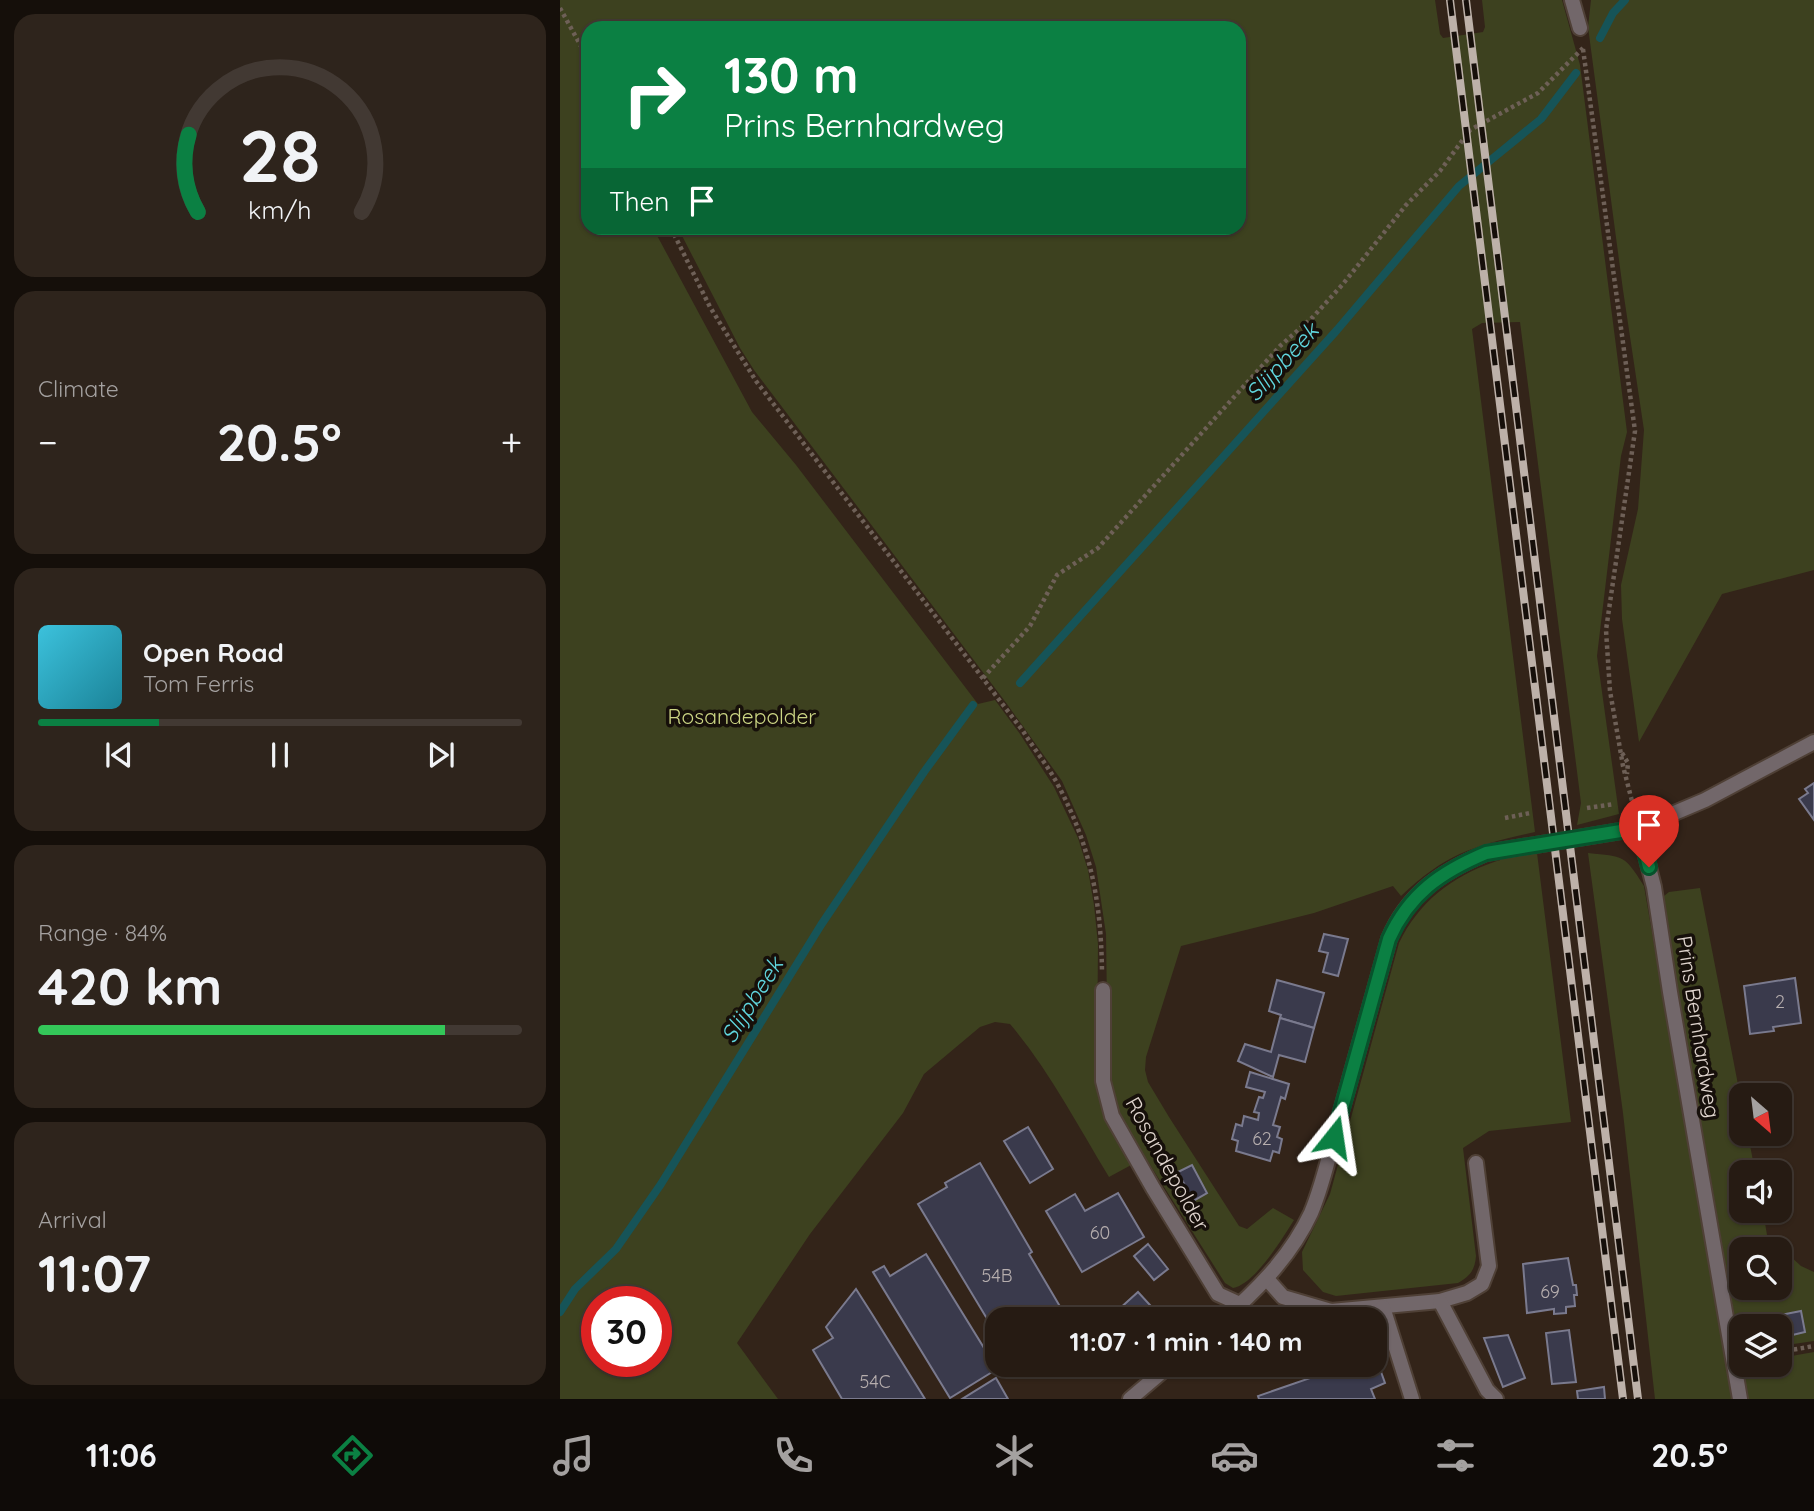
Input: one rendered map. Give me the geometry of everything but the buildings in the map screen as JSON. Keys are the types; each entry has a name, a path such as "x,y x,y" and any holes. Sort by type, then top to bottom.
{"street":[{"path":"1572,0 1580,27"},
{"path":"1239,1307 1285,1257 1311,1213 1389,939 1410,902 1434,881 1486,853 1639,828 1704,800 1814,743"},
{"name":"Prins Bernhardweg","path":"1639,828 1654,887 1740,1399"},
{"name":"Rosandepolder","path":"1103,990 1103,1081 1112,1116 1218,1294 1242,1305"},
{"path":"1383,1307 1440,1301 1467,1293 1482,1284 1489,1266 1476,1163"},
{"path":"1267,1279 1283,1297 1317,1307"},
{"path":"1440,1301 1487,1390 1496,1399"},
{"path":"1387,1320 1412,1399"},
{"path":"1130,1399 1156,1377"}],"path":[{"path":"560,8 581,46"},
{"path":"983,678 1030,626 1057,576 1098,548 1280,346 1321,309 1406,205 1440,171 1470,130 1538,93 1583,48 1635,431 1606,631 1610,691 1620,749 1628,763 1626,776 1639,828"},
{"path":"674,235 710,307 756,381 1023,731 1057,784 1082,836 1092,869 1102,942 1103,990"},
{"path":"1587,808 1614,804"},
{"path":"1505,818 1530,813"},
{"path":"1792,1350 1814,1346"}],"green space":[{"path":"560,0 1435,0 1440,34 1443,38 1483,32 1485,27 1482,0 1562,0 1580,65 1627,432 1621,456 1597,656 1619,814 1577,825 1581,803 1520,322 1482,323 1472,329 1535,832 1478,847 1448,860 1401,896 1393,886 1314,913 1181,946 1146,1057 1148,1082 1239,1226 1247,1229 1273,1208 1294,1220 1259,1270 1233,1288 1225,1283 1117,1113 1108,1078 1106,934 1096,867 1086,835 1062,781 1007,704 754,370 682,235 1246,235 1246,21 581,21 581,235 657,235 752,412 796,465 978,704 995,700 1054,787 1078,838 1088,870 1098,944 1097,1065 1133,1164 1109,1177 1050,1079 1010,1024 995,1022 980,1027 924,1074 903,1113 810,1234 737,1343 778,1399 560,1399"},
{"path":"1591,0 1814,0 1814,570 1722,594 1639,742 1622,619 1621,585 1638,509 1644,430 1588,27"},
{"path":"1537,853 1571,1122 1489,1131 1463,1148 1476,1256 1469,1275 1458,1283 1336,1296 1323,1292 1303,1270 1302,1252 1330,1194 1399,943 1416,915 1450,883 1494,862"},
{"path":"1588,853 1622,859 1644,886 1732,1399 1655,1399 1623,1113"},
{"path":"1700,888 1738,1083 1729,1083 1729,1146 1750,1146 1753,1160 1729,1160 1729,1223 1765,1223 1769,1237 1729,1237 1729,1284 1678,991 1664,896 1669,892"},
{"path":"1792,1258 1814,1272 1814,1341 1792,1344 1792,1314 1734,1314 1732,1300 1792,1300"},
{"path":"1814,1352 1814,1399 1748,1399 1744,1377 1792,1377 1792,1356"}],"waterway":[{"name":"Slijpbeek","path":"1600,38 1613,13 1625,0"},
{"name":"Slijpbeek","path":"1020,683 1337,330 1459,186 1541,119 1576,73"},
{"name":"Slijpbeek","path":"560,1312 575,1289 616,1249 661,1184 821,925 924,772 973,705"}],"railway":[{"path":"1450,0 1623,1399"},
{"path":"1466,0 1638,1399"}],"route":[{"path":"1334,1137 1389,939 1410,902 1434,881 1486,853 1639,828 1649,867"}]}
